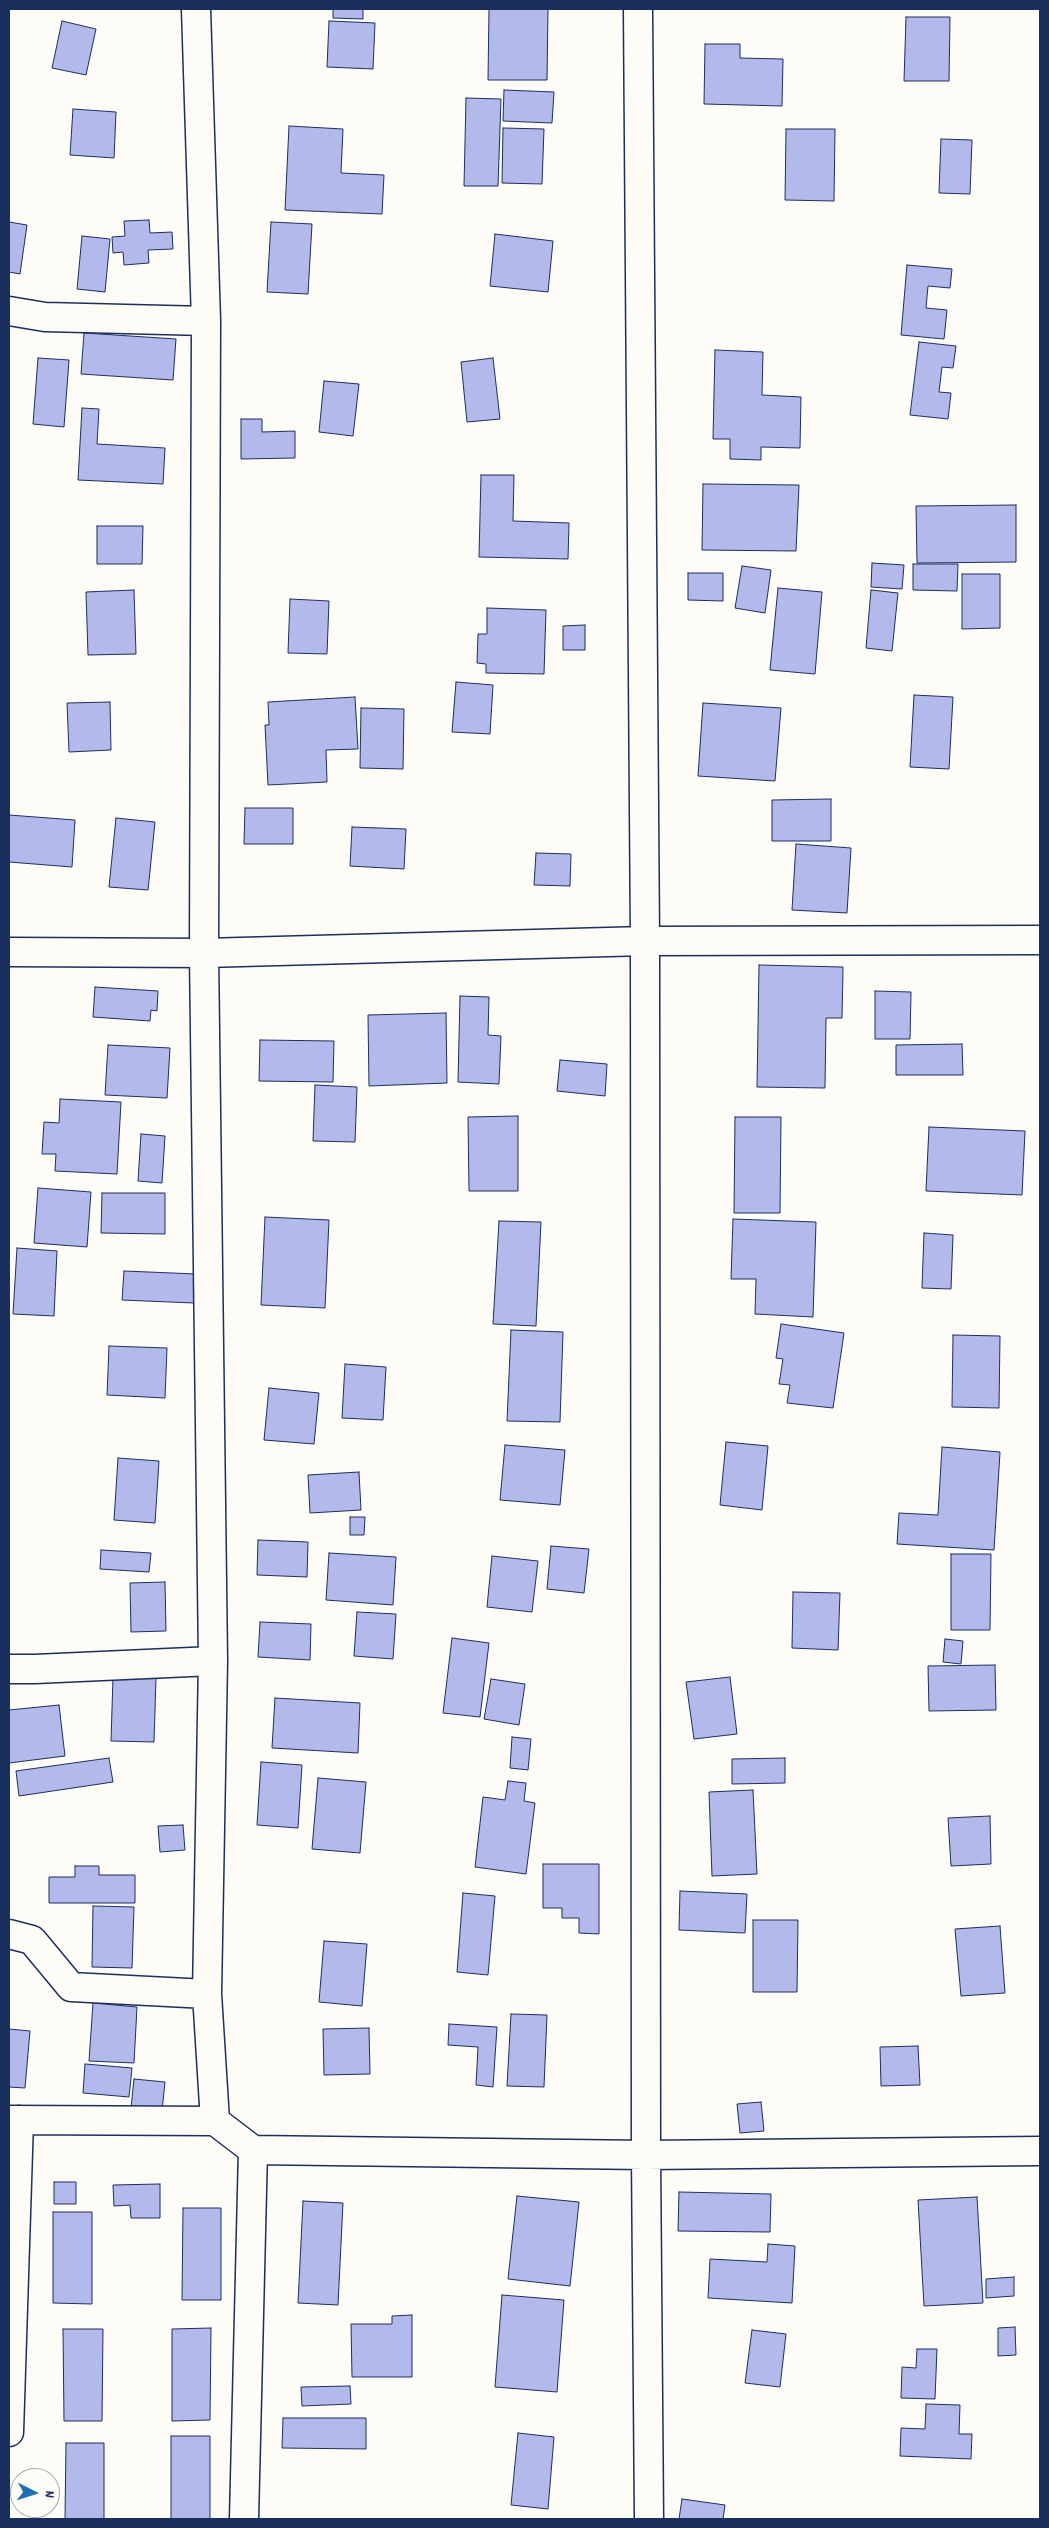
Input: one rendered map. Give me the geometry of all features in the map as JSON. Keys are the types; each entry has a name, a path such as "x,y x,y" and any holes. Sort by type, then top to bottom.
{"street":[{"path":"196,9 206,321 204,953 213,1661 207,1994 215,2121"},
{"path":"638,9 645,941 648,2519"},
{"path":"9,311 44,317 206,321"},
{"path":"9,952 204,953 645,941 1040,940"},
{"path":"9,1668 35,1669 213,1661"},
{"path":"9,1934 32,1940 71,1987 207,1994"},
{"path":"9,2432 14,2120 215,2121 253,2150 646,2155 1040,2151"},
{"path":"244,2519 253,2150"}],"building":[{"path":"333,9 363,9 363,19 333,18"},
{"path":"489,9 548,9 547,80 488,80"},
{"path":"906,17 950,17 949,81 904,81"},
{"path":"62,21 96,29 86,75 52,68"},
{"path":"329,21 375,23 373,69 327,67"},
{"path":"705,44 740,44 740,58 783,59 782,106 704,104"},
{"path":"504,90 554,92 552,123 503,121"},
{"path":"466,98 501,99 498,186 464,186"},
{"path":"73,109 116,112 114,158 70,155"},
{"path":"289,126 343,129 341,173 384,175 382,214 285,210"},
{"path":"503,128 544,129 542,184 502,183"},
{"path":"786,129 835,129 834,201 785,200"},
{"path":"941,139 972,140 970,194 939,193"},
{"path":"149,220 150,233 172,232 173,249 148,250 149,263 124,265 123,252 113,253 112,237 125,236 124,221"},
{"path":"9,222 27,225 20,274 9,272"},
{"path":"271,222 312,224 308,294 267,292"},
{"path":"495,234 553,241 548,292 490,286"},
{"path":"82,236 110,239 105,292 77,289"},
{"path":"907,265 952,269 950,288 928,286 926,308 947,310 944,339 901,335"},
{"path":"84,333 176,339 173,380 81,374"},
{"path":"919,342 956,346 953,368 942,367 939,392 951,393 948,419 910,415"},
{"path":"715,350 763,352 762,395 801,397 800,448 761,447 761,460 730,459 730,439 713,439"},
{"path":"38,358 69,360 64,427 33,424"},
{"path":"493,358 500,419 467,422 461,362"},
{"path":"324,381 359,384 353,436 319,432"},
{"path":"82,408 99,409 97,444 165,448 163,484 78,480"},
{"path":"241,419 262,419 262,432 295,431 295,458 241,459"},
{"path":"481,475 514,475 513,521 569,523 568,559 479,557"},
{"path":"703,484 799,485 796,551 702,550"},
{"path":"1016,505 1016,562 917,563 916,506"},
{"path":"97,526 143,526 142,564 97,564"},
{"path":"872,563 904,565 902,589 871,587"},
{"path":"913,564 958,564 957,591 913,590"},
{"path":"742,566 771,570 765,613 735,608"},
{"path":"688,573 723,573 723,601 688,600"},
{"path":"962,574 1000,574 1000,628 962,629"},
{"path":"778,588 822,592 815,674 770,670"},
{"path":"134,590 136,654 88,655 86,592"},
{"path":"871,590 898,593 892,651 866,648"},
{"path":"290,599 329,601 327,654 288,653"},
{"path":"487,608 546,610 544,674 486,673 486,664 477,663 478,634 487,634"},
{"path":"585,625 585,650 563,650 563,626"},
{"path":"456,682 493,685 490,734 452,732"},
{"path":"914,695 953,697 949,769 910,767"},
{"path":"355,697 358,749 326,750 327,782 268,785 265,725 269,725 268,702"},
{"path":"110,702 111,750 69,752 67,703"},
{"path":"703,703 781,708 775,781 698,776"},
{"path":"361,708 404,709 403,769 360,768"},
{"path":"831,799 831,841 772,841 772,800"},
{"path":"245,808 293,808 293,844 244,844"},
{"path":"9,815 75,820 72,867 9,862"},
{"path":"116,818 155,822 148,890 109,887"},
{"path":"352,827 406,829 404,869 350,866"},
{"path":"796,844 851,848 847,913 792,910"},
{"path":"536,853 571,854 570,886 534,885"},
{"path":"759,965 843,967 842,1018 826,1018 825,1088 757,1087"},
{"path":"95,987 158,991 157,1011 151,1010 150,1021 93,1017"},
{"path":"875,991 911,992 910,1039 875,1039"},
{"path":"460,996 489,997 488,1035 501,1036 499,1084 458,1082"},
{"path":"446,1013 447,1083 369,1086 368,1015"},
{"path":"260,1040 334,1041 333,1082 259,1081"},
{"path":"962,1044 963,1075 896,1075 896,1045"},
{"path":"108,1045 170,1048 167,1098 105,1095"},
{"path":"560,1060 607,1064 605,1096 557,1091"},
{"path":"315,1085 357,1087 355,1142 313,1141"},
{"path":"60,1099 121,1102 117,1174 55,1171 56,1154 42,1154 44,1122 59,1123"},
{"path":"518,1116 518,1191 469,1191 468,1117"},
{"path":"735,1117 781,1117 780,1213 734,1213"},
{"path":"929,1127 1025,1131 1022,1195 926,1191"},
{"path":"141,1134 165,1136 162,1183 138,1181"},
{"path":"38,1188 91,1192 87,1247 34,1243"},
{"path":"102,1193 165,1193 165,1234 101,1233"},
{"path":"265,1217 329,1220 325,1308 261,1305"},
{"path":"733,1219 816,1222 813,1317 755,1314 756,1279 731,1279"},
{"path":"499,1221 541,1222 536,1326 493,1324"},
{"path":"924,1233 953,1235 951,1289 922,1288"},
{"path":"17,1248 57,1251 54,1316 13,1314"},
{"path":"124,1271 196,1274 194,1303 122,1300"},
{"path":"781,1324 844,1333 833,1408 787,1403 790,1385 779,1384 783,1359 776,1358"},
{"path":"511,1330 563,1332 560,1422 507,1421"},
{"path":"953,1335 1000,1336 999,1408 952,1407"},
{"path":"109,1346 167,1348 165,1398 107,1395"},
{"path":"345,1364 386,1367 383,1420 342,1418"},
{"path":"269,1388 319,1393 314,1444 264,1440"},
{"path":"726,1442 768,1446 762,1510 720,1505"},
{"path":"505,1445 565,1450 560,1505 500,1500"},
{"path":"942,1447 1000,1452 994,1550 897,1544 899,1513 938,1515"},
{"path":"118,1458 159,1461 155,1523 114,1520"},
{"path":"359,1472 361,1510 310,1513 308,1475"},
{"path":"350,1517 365,1517 364,1535 350,1535"},
{"path":"258,1540 308,1542 307,1577 257,1575"},
{"path":"551,1546 589,1549 584,1593 547,1589"},
{"path":"101,1550 151,1553 149,1572 100,1569"},
{"path":"329,1553 396,1557 393,1605 326,1600"},
{"path":"951,1554 991,1554 990,1630 951,1630"},
{"path":"492,1556 538,1561 532,1612 487,1607"},
{"path":"165,1582 166,1631 131,1632 130,1583"},
{"path":"793,1592 840,1593 838,1650 792,1648"},
{"path":"357,1612 396,1614 393,1659 354,1656"},
{"path":"260,1622 311,1624 310,1660 258,1657"},
{"path":"452,1638 489,1643 480,1717 443,1713"},
{"path":"945,1639 963,1641 961,1664 943,1662"},
{"path":"995,1665 996,1710 929,1711 928,1666"},
{"path":"113,1677 156,1678 154,1742 111,1741"},
{"path":"730,1677 737,1734 694,1739 686,1682"},
{"path":"491,1679 525,1684 519,1725 484,1719"},
{"path":"275,1698 360,1703 358,1753 272,1748"},
{"path":"59,1705 65,1756 9,1763 9,1710"},
{"path":"512,1737 531,1739 528,1770 510,1768"},
{"path":"109,1758 113,1782 19,1796 16,1771"},
{"path":"785,1758 785,1783 732,1784 732,1759"},
{"path":"261,1762 302,1765 298,1828 257,1825"},
{"path":"318,1778 366,1782 360,1853 312,1849"},
{"path":"508,1781 526,1783 524,1801 535,1803 526,1874 475,1867 483,1797 505,1800"},
{"path":"753,1790 757,1874 712,1876 709,1792"},
{"path":"990,1816 991,1864 951,1866 948,1818"},
{"path":"183,1825 185,1850 160,1852 158,1826"},
{"path":"543,1864 599,1864 599,1934 579,1933 579,1918 562,1918 562,1908 543,1908"},
{"path":"75,1866 99,1866 99,1875 135,1875 135,1903 49,1903 49,1877 75,1877"},
{"path":"680,1891 747,1894 745,1933 679,1930"},
{"path":"463,1893 495,1896 488,1975 457,1972"},
{"path":"93,1906 134,1907 132,1968 92,1967"},
{"path":"753,1920 798,1920 797,1992 753,1992"},
{"path":"1000,1926 1005,1993 961,1996 955,1929"},
{"path":"324,1941 367,1944 362,2006 319,2002"},
{"path":"93,2003 137,2007 134,2063 89,2061"},
{"path":"511,2014 547,2015 544,2087 507,2086"},
{"path":"449,2024 497,2027 493,2087 476,2085 478,2047 448,2045"},
{"path":"369,2028 370,2074 324,2075 323,2029"},
{"path":"9,2029 30,2031 25,2088 9,2087"},
{"path":"918,2046 920,2085 881,2086 880,2047"},
{"path":"85,2064 132,2068 129,2097 83,2093"},
{"path":"134,2079 165,2082 162,2111 131,2108"},
{"path":"761,2102 764,2131 740,2133 737,2104"},
{"path":"54,2182 76,2182 76,2204 54,2204"},
{"path":"160,2184 160,2218 131,2218 130,2205 114,2206 113,2185"},
{"path":"679,2192 771,2194 770,2232 678,2231"},
{"path":"517,2196 579,2202 570,2286 508,2279"},
{"path":"977,2197 983,2303 924,2306 918,2200"},
{"path":"303,2201 343,2203 338,2305 298,2303"},
{"path":"183,2208 221,2208 221,2300 182,2300"},
{"path":"53,2212 92,2212 92,2304 53,2303"},
{"path":"768,2244 795,2246 792,2303 708,2298 710,2259 767,2262"},
{"path":"1014,2277 1014,2296 986,2298 986,2279"},
{"path":"502,2295 564,2300 557,2392 495,2387"},
{"path":"412,2315 412,2377 352,2377 351,2324 392,2324 392,2316"},
{"path":"1015,2327 1016,2355 998,2356 998,2328"},
{"path":"211,2328 210,2420 172,2421 172,2329"},
{"path":"63,2329 103,2329 102,2421 64,2421"},
{"path":"752,2330 786,2334 780,2387 745,2383"},
{"path":"917,2349 937,2349 935,2399 901,2398 902,2367 916,2368"},
{"path":"350,2386 351,2404 302,2406 301,2387"},
{"path":"926,2404 960,2405 959,2434 972,2434 971,2459 900,2456 901,2428 925,2429"},
{"path":"283,2418 366,2418 366,2449 282,2448"},
{"path":"518,2433 554,2437 548,2509 511,2505"},
{"path":"171,2436 210,2436 210,2519 171,2519"},
{"path":"66,2443 104,2443 104,2519 65,2519"},
{"path":"682,2499 725,2505 723,2519 679,2519"}]}
